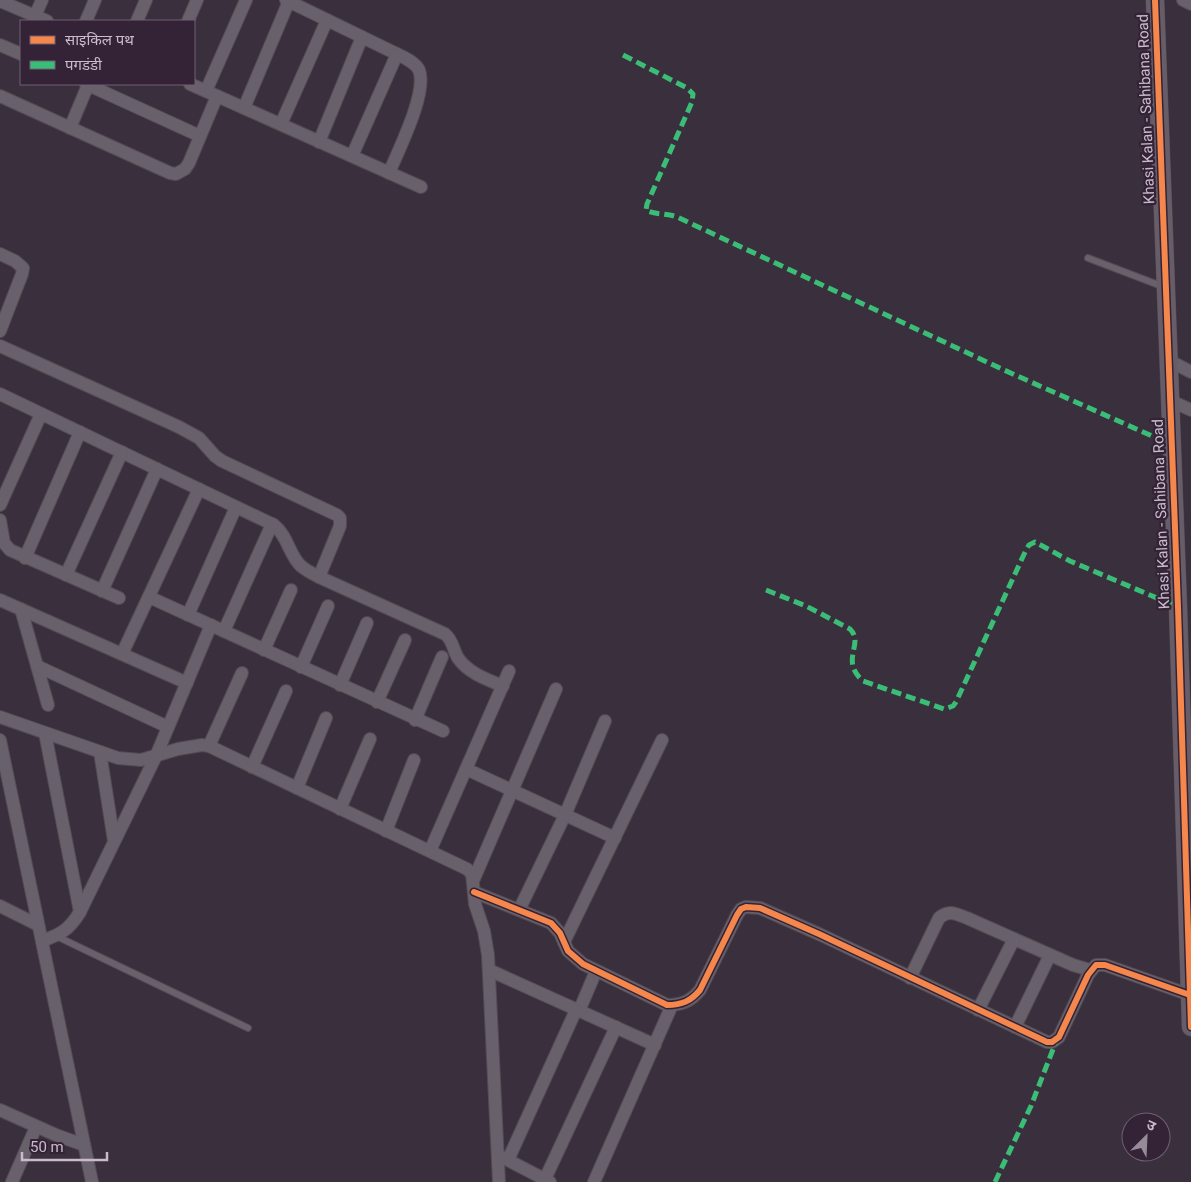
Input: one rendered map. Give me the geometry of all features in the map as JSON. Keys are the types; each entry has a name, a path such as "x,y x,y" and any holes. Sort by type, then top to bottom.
{"street":[{"path":"0,1 41,19 42,0"},
{"path":"86,20 95,0"},
{"path":"137,20 146,0"},
{"path":"188,20 197,0"},
{"path":"0,96 170,173 176,174 189,163 200,136 212,93 246,0"},
{"name":"Khasi Kalan - Sahibana Road","path":"1154,0 1169,400 1184,620 1191,1027"},
{"path":"1183,0 1191,4"},
{"path":"244,108 288,1 397,54 412,62 418,68 419,96 388,173"},
{"path":"281,124 327,20"},
{"path":"319,142 362,36"},
{"path":"0,44 20,54"},
{"path":"352,156 397,54"},
{"path":"70,128 87,85"},
{"path":"89,85 200,136"},
{"path":"192,85 421,187"},
{"path":"0,254 20,264 23,268 0,331"},
{"path":"0,346 199,438 222,461 337,515 341,522 320,577"},
{"path":"1168,360 1191,372"},
{"path":"0,394 272,524 284,536 300,566 445,634 450,639 459,659 464,665 485,679 503,686"},
{"path":"1169,400 1191,410"},
{"path":"0,504 41,414"},
{"path":"25,558 80,432"},
{"path":"66,575 122,452"},
{"path":"102,590 157,468"},
{"path":"122,654 199,489"},
{"path":"188,615 236,507"},
{"path":"0,520 4,543 7,547 25,558 119,598"},
{"path":"224,631 272,524"},
{"path":"264,650 291,590"},
{"path":"149,597 376,702 444,731"},
{"path":"0,600 187,683"},
{"path":"301,667 328,606"},
{"path":"20,609 48,705"},
{"path":"340,685 367,624"},
{"path":"42,941 66,930 80,912 156,756 211,625"},
{"path":"376,702 406,640"},
{"path":"416,720 442,658"},
{"path":"37,666 168,727"},
{"path":"430,851 509,671"},
{"path":"209,746 242,673"},
{"path":"473,887 556,689"},
{"path":"252,766 286,691"},
{"path":"0,717 118,758 131,760 141,760 178,749 202,745 209,746 468,869 472,874 475,904 484,931 489,970 503,1157 499,1182"},
{"path":"297,788 326,718"},
{"path":"519,910 564,815 605,721"},
{"path":"45,733 80,912"},
{"path":"340,809 370,739"},
{"path":"0,740 4,776 42,941 92,1182"},
{"path":"564,942 662,740"},
{"path":"100,752 114,841"},
{"path":"386,831 414,760"},
{"path":"466,770 615,838"},
{"path":"473,887 519,910 551,923 560,933 568,951 574,958 596,971 667,1005 687,1002 700,990 737,914 746,907 760,908 1047,1042 1057,1039 1062,1032 1090,970 1096,965 1105,965 1190,995"},
{"path":"0,906 38,925"},
{"path":"910,978 939,918 948,912 1073,965 1090,970"},
{"path":"978,1010 1014,939"},
{"path":"1015,1027 1050,955"},
{"path":"489,970 655,1045"},
{"path":"503,1157 596,971"},
{"path":"594,1182 672,1005"},
{"path":"503,1157 548,1181 616,1028"},
{"path":"0,1110 56,1136 84,1145"},
{"path":"12,1182 36,1126"}],"lane":[{"path":"1088,258 1166,288"},
{"path":"56,936 248,1028"}],"marked path":[{"path":"623,55 687,88 693,94 692,102 646,210 677,217 1004,370 1170,444"},
{"path":"766,590 806,606 850,629 855,641 852,659 853,666 863,681 944,709 953,706 956,702 1026,550 1029,545 1035,542 1070,561 1178,607"},
{"path":"995,1182 1031,1106 1057,1039"}],"cycle path":[{"path":"1155,0 1178,607 1191,1027"},
{"path":"474,892 551,923 560,933 568,951 583,964 667,1005 686,1002 700,990 737,915 741,909 746,907 760,908 819,934 1047,1042 1052,1042 1059,1037 1088,975 1096,965 1105,965 1190,995"}]}
